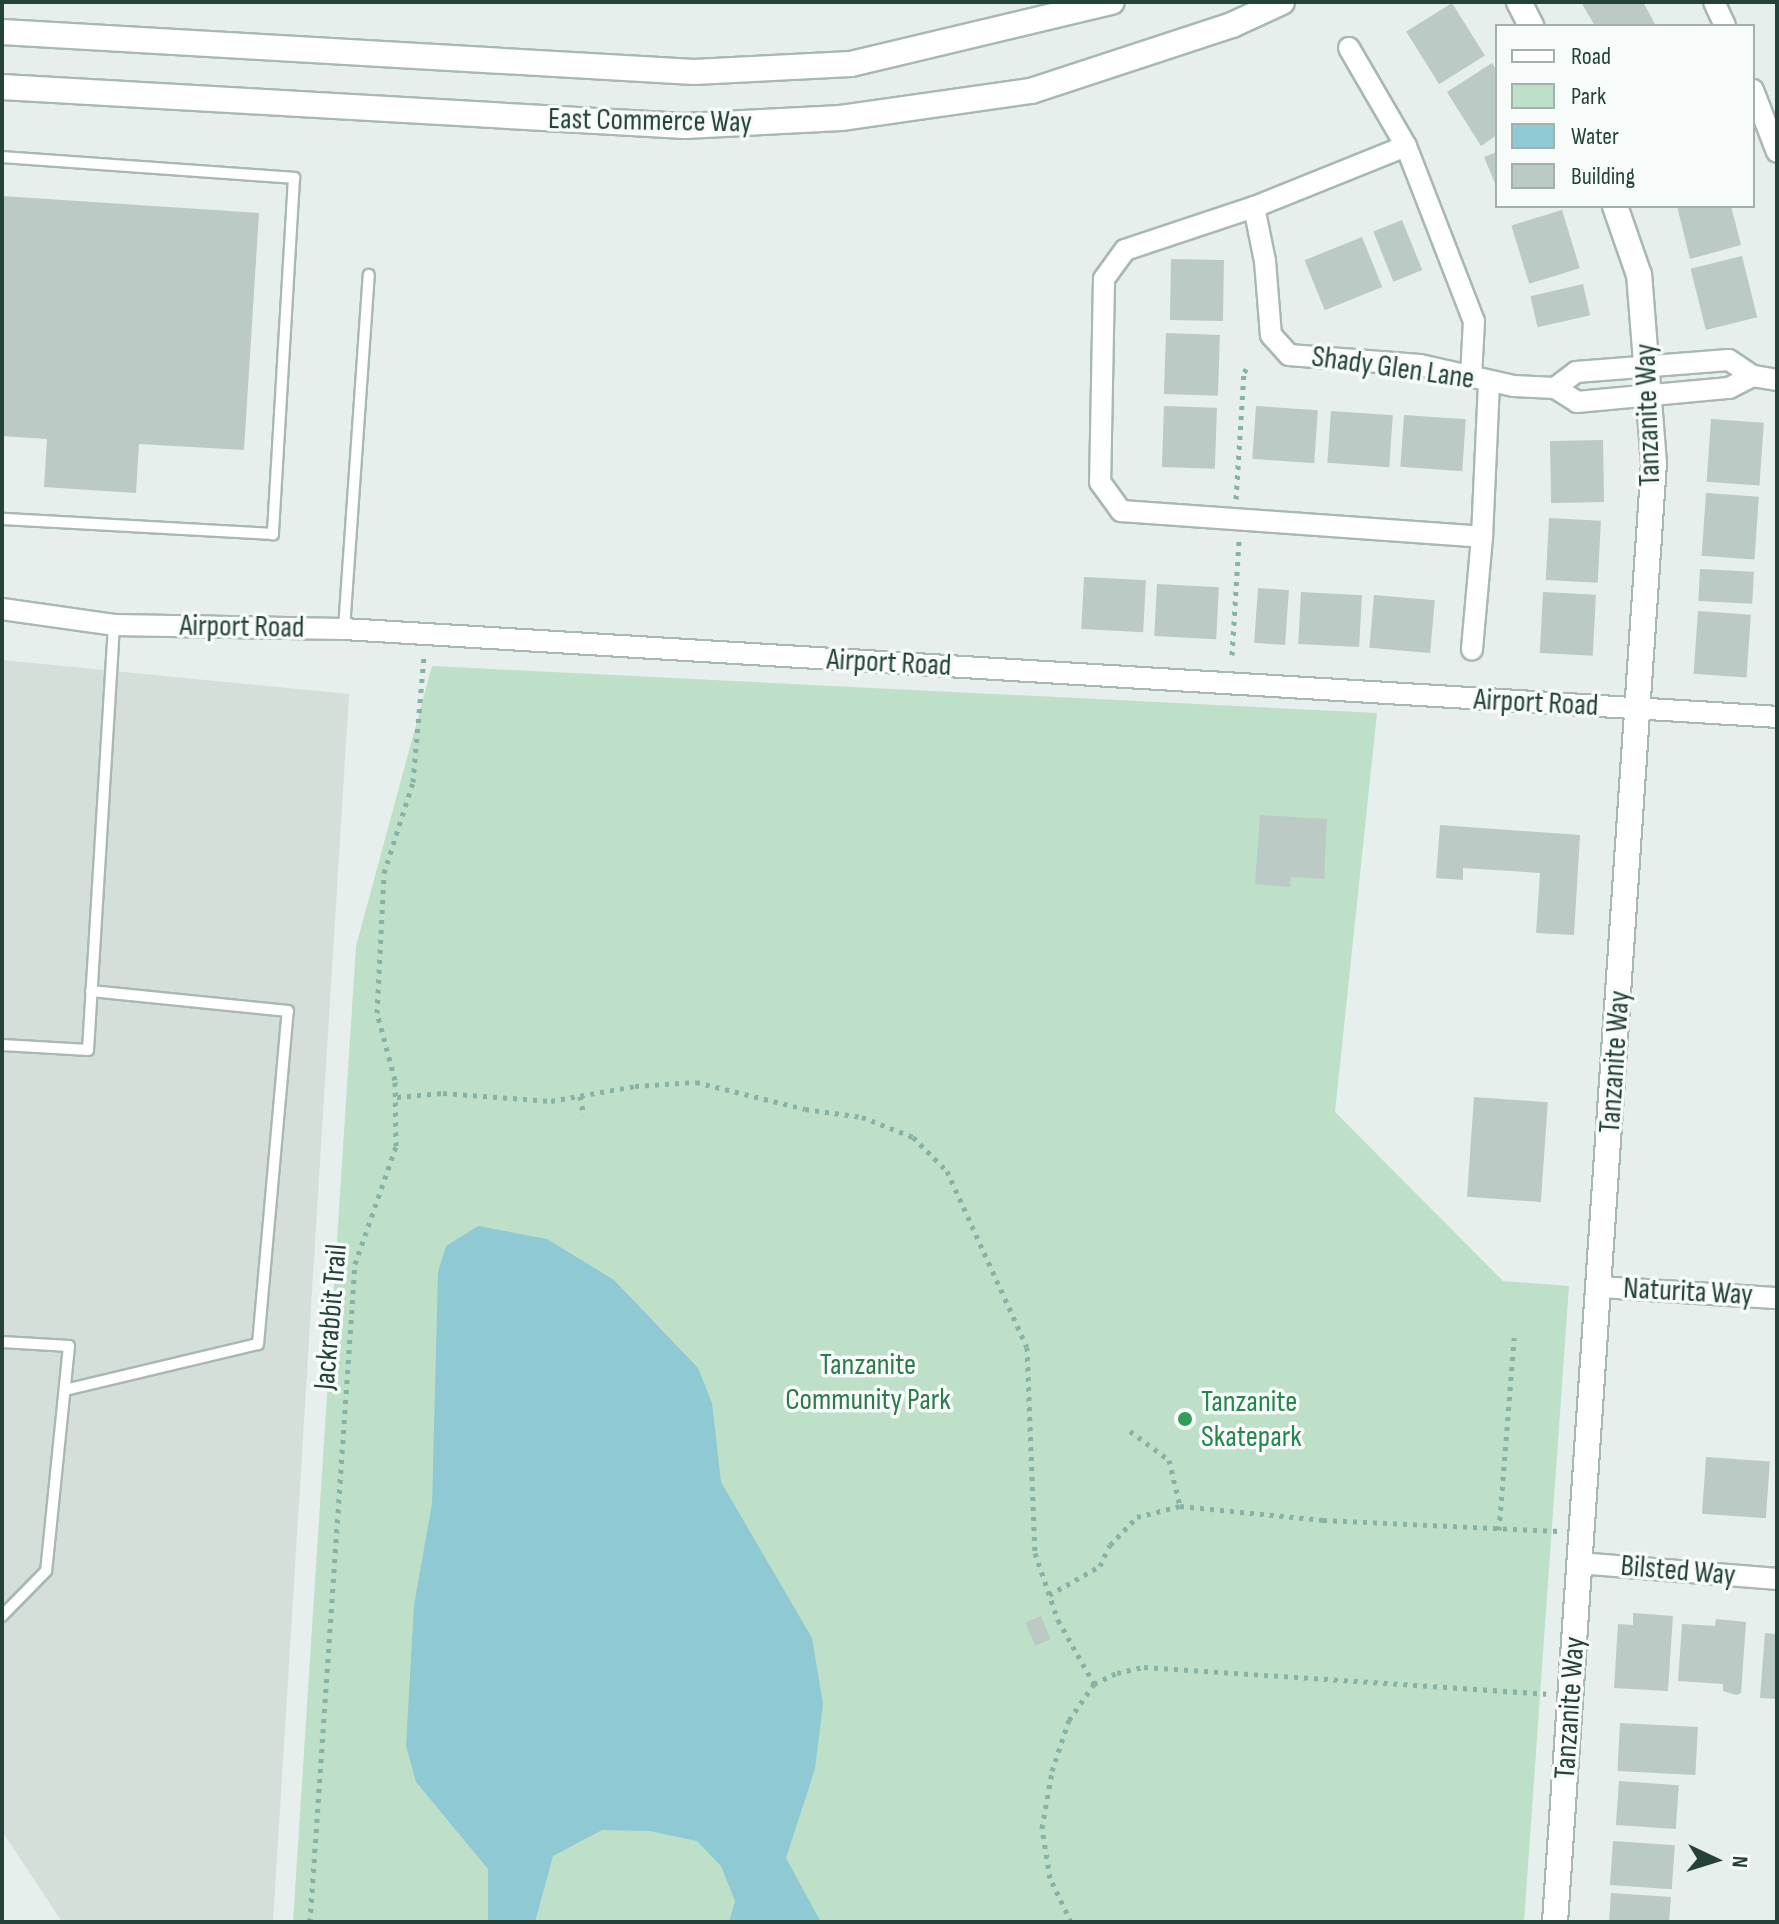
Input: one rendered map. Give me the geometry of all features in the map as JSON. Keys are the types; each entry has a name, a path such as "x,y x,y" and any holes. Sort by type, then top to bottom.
{"main road":[{"name":"East Commerce Way","path":"2,32 694,72 851,64 1112,2"},
{"name":"East Commerce Way","path":"2,87 685,126 841,118 1031,91 1232,25 1282,2"},
{"path":"1519,2 1530,24"},
{"name":"Tanzanite Way","path":"1555,1922 1654,464 1639,275 1616,208"}],"street":[{"path":"1714,2 1724,24"},
{"path":"1349,48 1406,146 1474,321 1480,379 1482,537 1472,650"},
{"path":"1755,95 1777,152"},
{"path":"1406,146 1254,207 1125,250 1104,279 1100,482 1121,511 1482,537"},
{"name":"Shady Glen Lane","path":"1254,207 1271,335 1289,355 1420,365 1480,379 1555,388 1577,402 1649,399 1729,388 1753,376"},
{"name":"Shady Glen Lane","path":"1555,388 1576,372 1729,360 1753,376 1777,380"},
{"name":"Airport Road","path":"2,609 114,625 344,629 1777,717"},
{"name":"Naturita Way","path":"1600,1287 1777,1298"},
{"name":"Bilsted Way","path":"1579,1563 1777,1579"}],"lane":[{"path":"2,157 294,178 273,534 2,519"},
{"path":"344,629 369,275"},
{"path":"2,1045 88,1050 114,625"},
{"path":"65,1390 258,1344 288,1011 91,991"},
{"path":"2,1342 69,1346 46,1571 2,1616"}],"path":[{"path":"1236,508 1244,372 1250,365"},
{"path":"1232,655 1239,536"},
{"name":"Jackrabbit Trail","path":"310,1922 355,1264 396,1146 397,1097 376,986 384,873 413,782 425,635"},
{"path":"397,1097 443,1093 551,1101 696,1082 738,1089 805,1109 862,1117 913,1137 947,1171 1027,1347 1035,1553 1049,1595 1094,1684"},
{"path":"580,1096 584,1116"},
{"path":"1499,1530 1514,1338"},
{"path":"1130,1431 1169,1460 1180,1506"},
{"path":"1049,1595 1100,1566 1110,1545 1137,1517 1180,1506 1499,1530 1559,1531"},
{"path":"1071,1922 1050,1878 1042,1828 1052,1771 1069,1720 1094,1684 1144,1667 1571,1697"}],"shaded area":[{"path":"2,660 349,694 273,1922 62,1922 2,1831"}],"green space":[{"name":"Tanzanite Community Park","path":"432,666 1377,713 1335,1112 1503,1281 1569,1286 1524,1922 293,1922 356,946"}],"water":[{"path":"478,1226 547,1239 614,1280 698,1368 712,1403 721,1482 812,1638 823,1704 815,1769 786,1858 821,1922 729,1922 735,1901 721,1866 697,1841 650,1831 602,1830 553,1856 535,1922 488,1922 488,1869 416,1782 406,1746 414,1605 432,1504 438,1272 446,1246"}],"building":[{"path":"1581,2 1643,2 1655,24 1594,24"},
{"path":"1452,3 1485,56 1439,84 1406,32"},
{"path":"1492,63 1495,68 1495,136 1481,146 1447,92"},
{"path":"1495,153 1495,183 1484,157"},
{"path":"2,196 259,213 244,450 139,444 136,493 44,487 47,439 2,436"},
{"path":"1677,208 1732,208 1741,245 1690,259"},
{"path":"1562,210 1580,268 1529,284 1511,225"},
{"path":"1402,220 1422,270 1393,282 1373,232"},
{"path":"1362,237 1382,287 1325,310 1305,260"},
{"path":"1742,256 1757,317 1706,330 1691,269"},
{"path":"1171,259 1224,260 1223,321 1170,320"},
{"path":"1583,284 1590,315 1538,327 1530,296"},
{"path":"1166,333 1220,335 1218,396 1164,394"},
{"path":"1164,406 1217,408 1215,469 1162,467"},
{"path":"1256,406 1318,410 1314,463 1252,459"},
{"path":"1331,411 1393,415 1389,467 1327,463"},
{"path":"1404,415 1466,419 1462,471 1400,467"},
{"path":"1711,419 1764,423 1759,486 1707,482"},
{"path":"1603,440 1604,502 1551,503 1550,441"},
{"path":"1706,493 1759,497 1754,560 1702,556"},
{"path":"1549,518 1601,521 1598,583 1546,580"},
{"path":"1700,569 1754,572 1752,604 1698,601"},
{"path":"1084,577 1146,580 1143,632 1081,629"},
{"path":"1157,584 1219,587 1216,639 1154,636"},
{"path":"1258,588 1289,590 1285,645 1254,643"},
{"path":"1301,592 1362,595 1359,647 1298,644"},
{"path":"1543,592 1596,595 1593,656 1540,653"},
{"path":"1374,595 1435,600 1430,653 1369,648"},
{"path":"1698,611 1751,615 1746,678 1694,674"},
{"path":"1260,815 1327,819 1324,879 1291,877 1290,887 1255,884"},
{"path":"1440,825 1580,835 1574,935 1536,933 1540,873 1463,868 1463,880 1436,878"},
{"path":"1474,1097 1548,1102 1541,1202 1467,1197"},
{"path":"1706,1457 1770,1461 1766,1518 1702,1514"},
{"path":"1633,1613 1673,1616 1668,1691 1614,1688 1618,1624 1633,1625"},
{"path":"1041,1616 1051,1639 1035,1646 1025,1623"},
{"path":"1716,1619 1746,1622 1741,1693 1736,1695 1723,1691 1723,1684 1678,1681 1682,1624 1715,1626"},
{"path":"1765,1633 1777,1634 1777,1699 1760,1698"},
{"path":"1620,1723 1698,1727 1695,1775 1617,1771"},
{"path":"1619,1781 1679,1785 1676,1829 1616,1825"},
{"path":"1613,1841 1675,1845 1672,1889 1610,1885"},
{"path":"1611,1893 1671,1897 1669,1922 1609,1922"}],"place":[{"name":"Tanzanite Skatepark","path":"1185,1419"}]}
